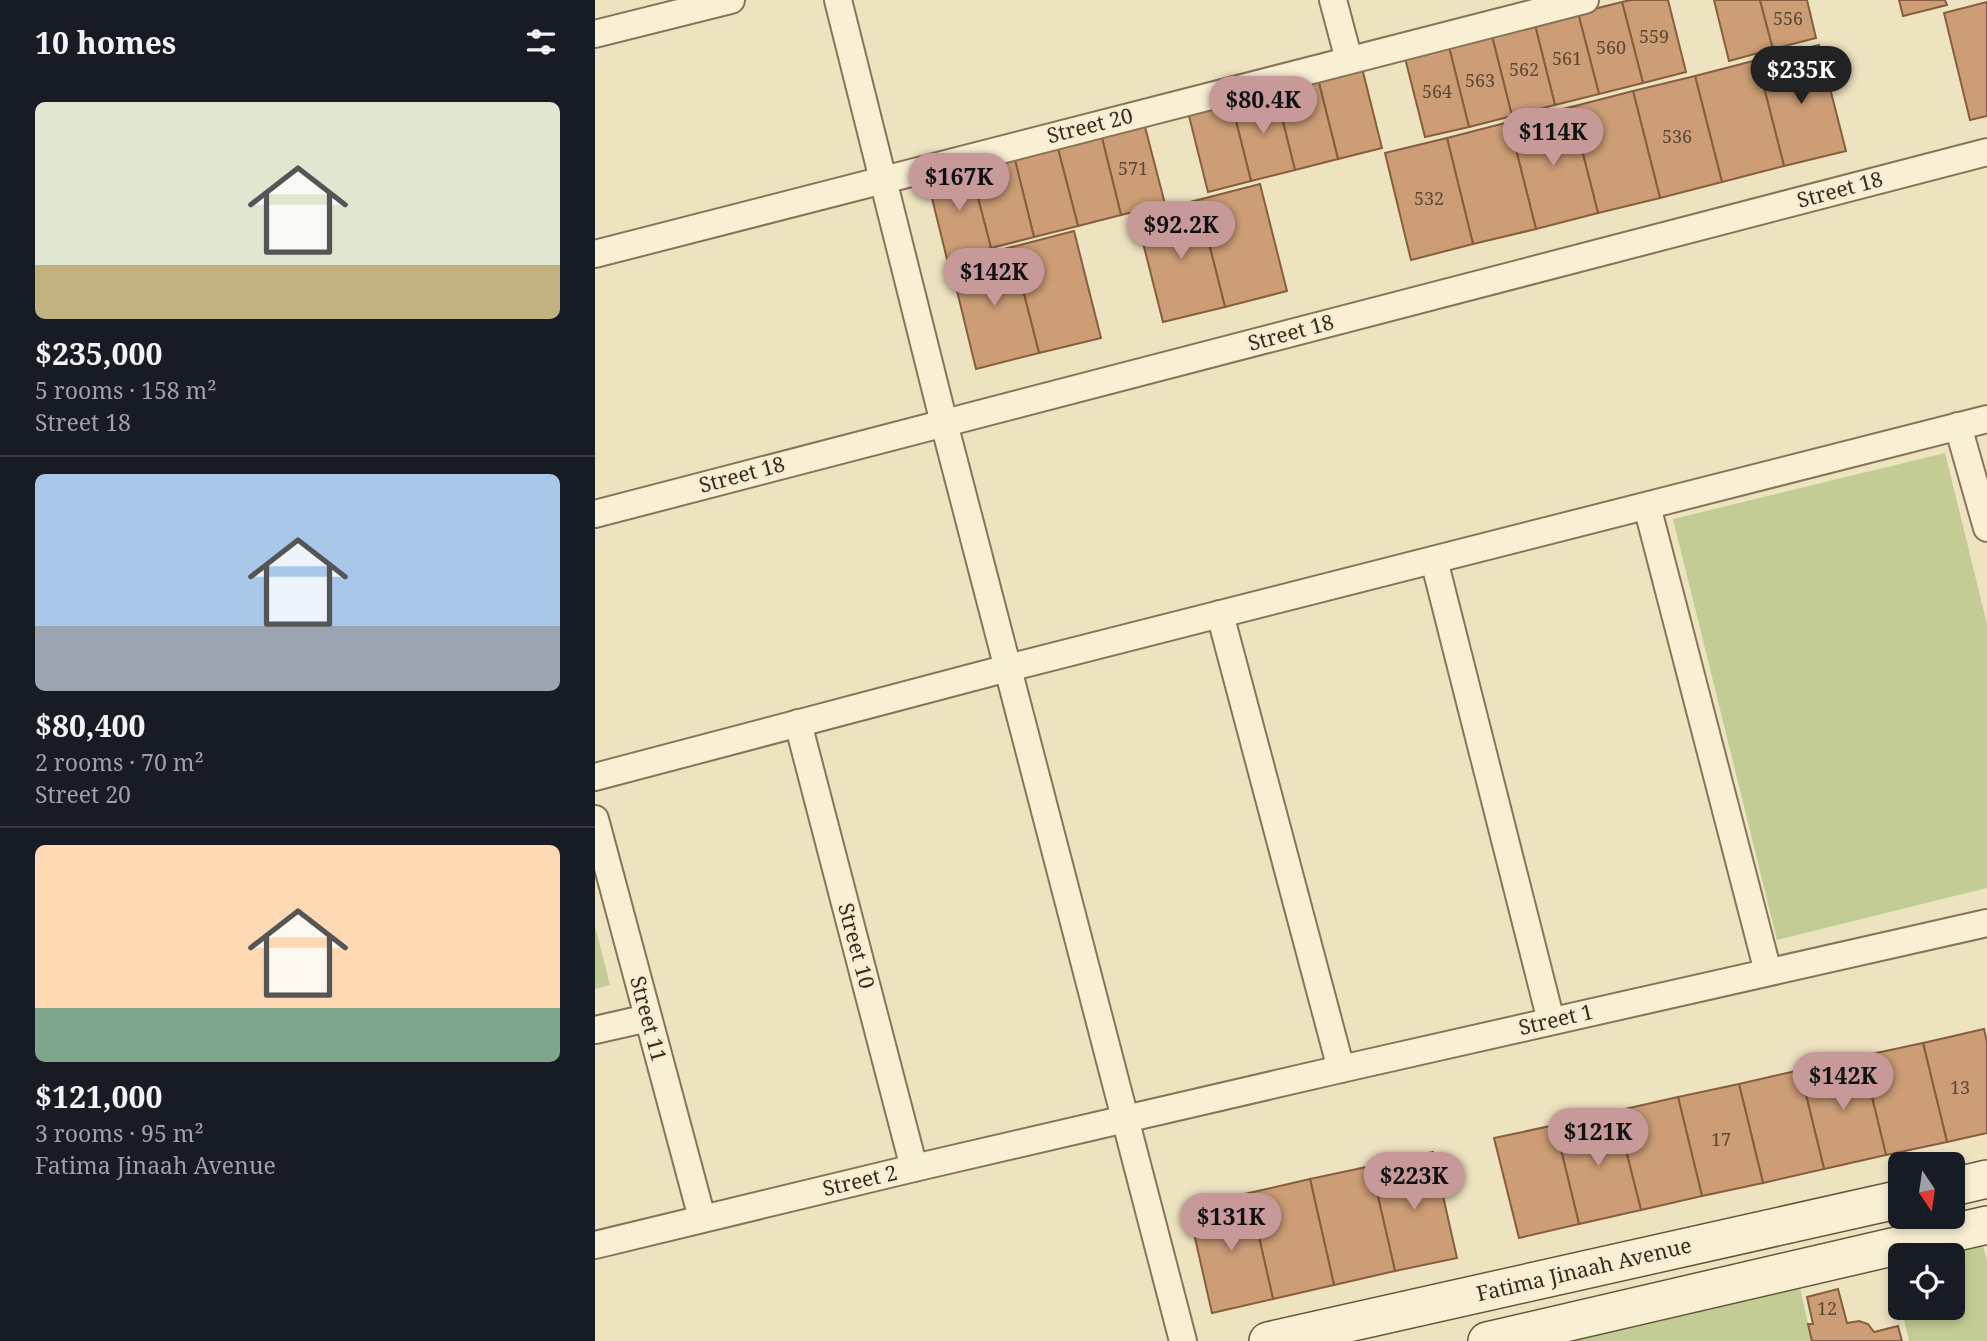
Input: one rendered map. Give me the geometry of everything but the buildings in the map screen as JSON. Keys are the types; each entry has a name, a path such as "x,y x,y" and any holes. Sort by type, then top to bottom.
{"main road":[{"path":"1965,1184 1987,1179"},
{"name":"Fatima Jinaah Avenue","path":"1268,1341 1888,1202"},
{"path":"1487,1341 1987,1225"}],"street":[{"path":"595,34 731,0"},
{"path":"838,0 944,423 1184,1341"},
{"path":"1333,0 1349,60"},
{"name":"Street 20","path":"595,254 1585,0"},
{"name":"Street 18","path":"595,514 1987,152"},
{"path":"595,777 1008,668 1987,419"},
{"path":"1958,426 1987,528"},
{"path":"1647,506 1768,972"},
{"path":"1434,560 1551,1021"},
{"path":"1220,614 1341,1069"},
{"name":"Street 10","path":"798,723 914,1168"},
{"name":"Street 11","path":"595,819 702,1218"},
{"name":"Street 1","path":"1125,1120 1987,923"},
{"path":"595,1030 648,1018"},
{"name":"Street 2","path":"595,1245 1125,1120"}],"green space":[{"path":"1945,453 1987,624 1987,888 1777,940 1673,519"},
{"path":"595,926 610,985 595,989"},
{"path":"1983,1246 1987,1260 1987,1341 1909,1341 1904,1320 1965,1320 1965,1250"},
{"path":"1800,1288 1812,1341 1573,1341"}]}
